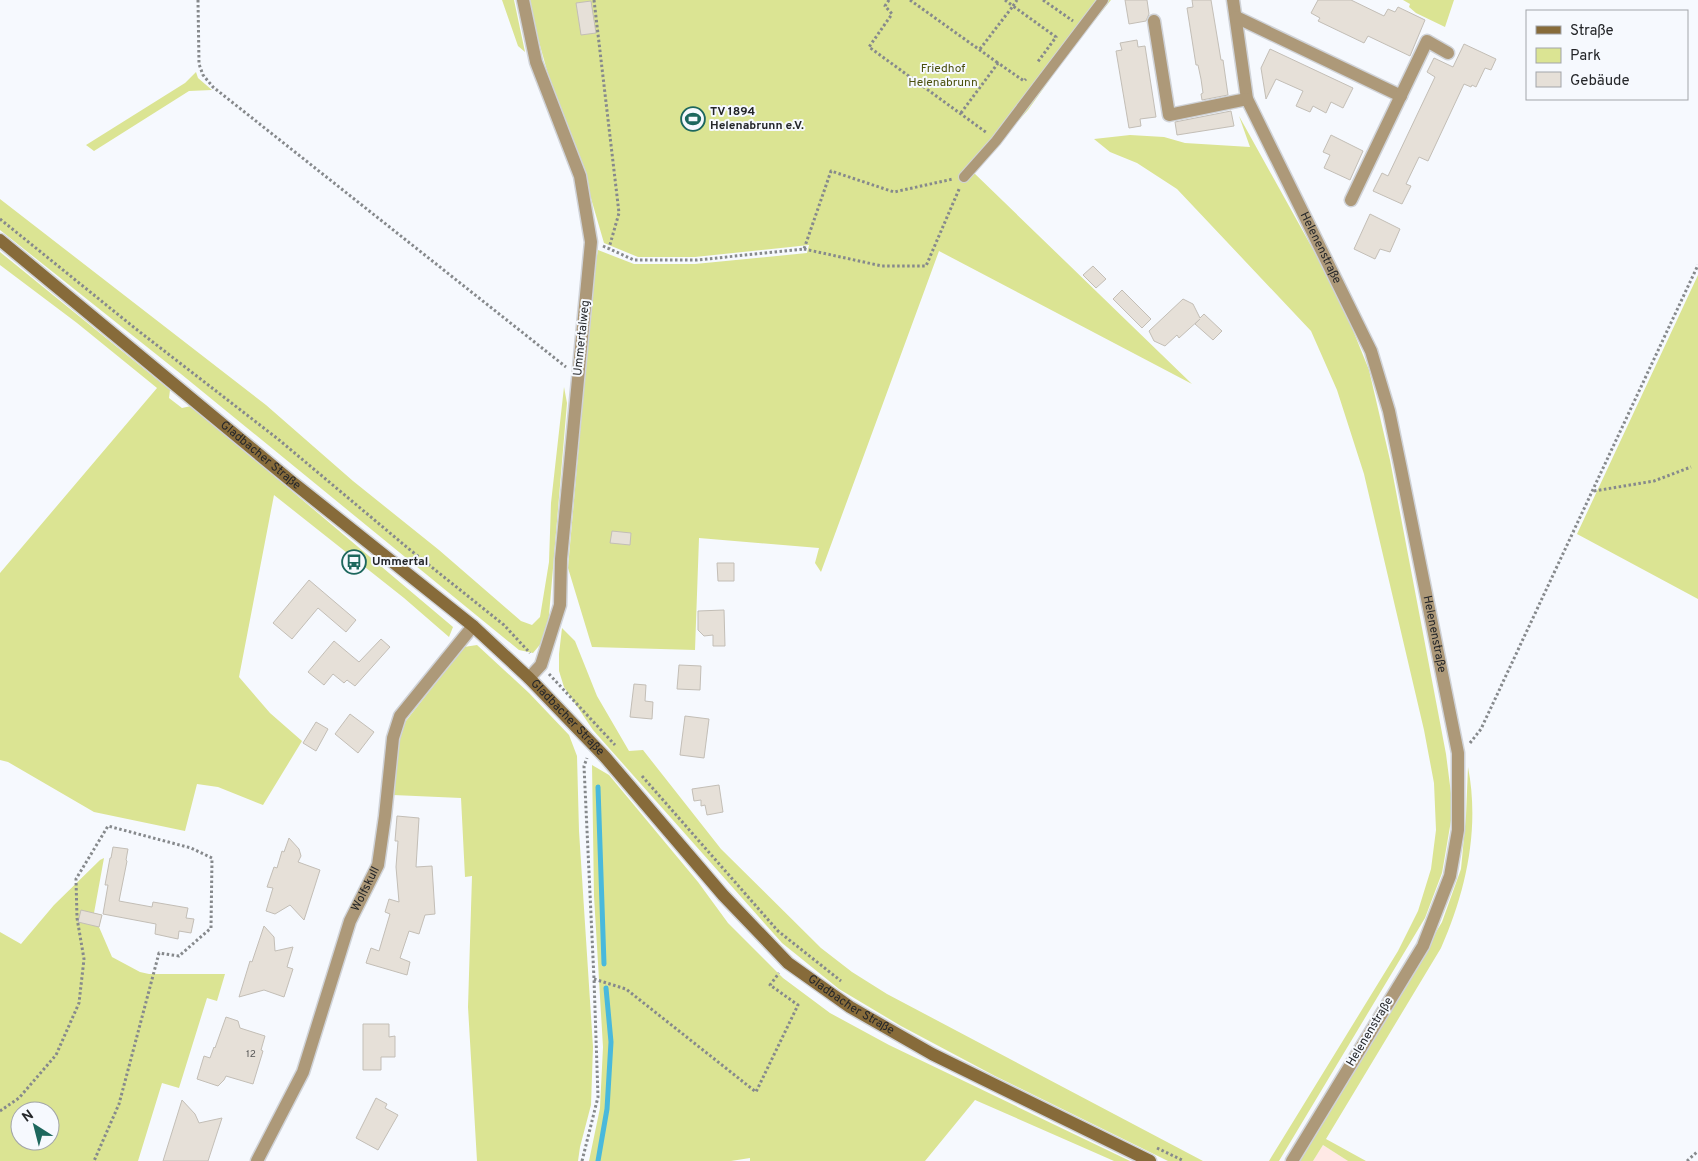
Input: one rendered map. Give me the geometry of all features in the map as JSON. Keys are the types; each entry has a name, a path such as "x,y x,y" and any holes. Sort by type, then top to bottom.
{"main road":[{"name":"Gladbacher Straße","path":"0,240 291,481 473,626 529,678 592,743 723,895 788,963 850,1007 932,1054 1150,1161"}],"street":[{"name":"Ummertalweg","path":"523,0 536,62 580,176 591,242 562,560 560,605 541,665 529,678"},
{"name":"Helenenstraße","path":"1232,0 1248,100 1371,351 1389,411 1458,753 1458,830 1450,876 1435,918 1423,946 1292,1161"},
{"path":"1236,17 1401,96"},
{"path":"1154,21 1169,115 1248,100"},
{"path":"1351,200 1427,42 1448,53"},
{"name":"Wolfskull","path":"257,1161 303,1072 350,921 378,865 386,816 393,738 400,716 473,626"}],"lane":[{"path":"964,177 996,141 1104,0"}],"path":[{"path":"198,0 199,64 203,75 213,87 578,377"},
{"path":"594,0 619,212 609,248 634,260 697,260 804,249 882,266 926,266 964,177"},
{"path":"889,0 885,6 892,14 869,47 962,113 996,141"},
{"path":"910,0 1024,82 1029,74"},
{"path":"1005,0 1056,37 1034,67"},
{"path":"980,49 1017,0"},
{"path":"1043,0 1082,28"},
{"path":"962,113 998,63"},
{"path":"804,249 831,171 894,192 964,177"},
{"path":"0,219 278,440 504,625 619,750"},
{"path":"1458,753 1471,743 1481,730 1698,265"},
{"path":"1593,491 1654,481 1691,467"},
{"path":"582,1161 598,1097 584,766 592,743"},
{"path":"639,772 778,930 846,985"},
{"path":"0,1111 19,1098 56,1055 79,1003 84,959 77,918 76,879 108,826 191,848 212,858 211,928 179,956 158,953 119,1104 94,1161"},
{"path":"594,979 626,989 756,1092 798,1005 770,985 788,963"},
{"path":"1157,1148 1184,1161"},
{"path":"1687,1161 1698,1151"}],"shaded area":[{"path":"1323,1145 1348,1161 1313,1161"}],"green space":[{"path":"502,0 514,0 525,52 518,46"},
{"name":"Friedhof Helenabrunn","path":"530,0 1111,0 1071,50 1028,110 973,172 1192,384 939,251 821,572 815,563 819,548 699,538 695,650 592,647 568,568 594,273 598,250 634,264 695,264 807,253 809,245 695,257 638,257 604,243 581,164 553,92 534,24"},
{"path":"1403,0 1454,0 1445,27 1416,13 1409,7 1410,4"},
{"path":"196,72 198,78 212,90 189,91 94,151 86,145 185,83"},
{"path":"1239,116 1340,298 1369,370 1390,460 1446,754 1453,809 1442,873 1425,918 1279,1161 1269,1161 1398,951 1418,911 1431,869 1436,830 1434,783 1424,730 1364,474 1337,390 1311,331 1177,189 1137,163 1110,152 1094,139 1130,135 1164,137 1185,143 1250,147"},
{"path":"0,199 266,405 353,481 439,550 521,621 532,625 540,617 549,562 551,503 564,387 567,403 548,627 543,641 533,653 519,650 181,374 0,230"},
{"path":"0,252 170,390 169,398 182,408 191,406 453,627 449,637 404,598 274,495 239,677 270,713 302,741 263,805 218,787 197,784 185,831 94,812 8,762 0,760 0,573 157,388 77,323 0,265"},
{"path":"1698,275 1698,599 1577,534"},
{"path":"562,628 575,641 597,696 629,751 643,750 721,849 821,948 852,972 887,994 1203,1161 1168,1161 995,1076 901,1026 839,989 782,943 593,730 564,687 559,671"},
{"path":"477,645 529,693 569,735 577,756 579,831 593,1047 591,1105 578,1161 477,1161 468,1007 472,876 465,877 461,798 393,795 398,735 402,726 464,647"},
{"path":"592,765 609,775 698,882 728,923 783,978 830,1013 889,1045 1130,1161 1114,1161 975,1100 925,1161 750,1161 750,1158 731,1161 589,1161 600,1108 603,1047 594,896"},
{"path":"1468,767 1472,813 1471,836 1464,882 1450,926 1441,948 1326,1139 1366,1161 1348,1161 1323,1145 1313,1161 1300,1161 1442,922 1461,869"},
{"path":"104,858 94,913 102,915 99,927 112,957 140,972 149,974 225,974 217,1001 207,998 179,1088 162,1083 138,1161 0,1161 0,932 21,944 54,905"}],"building":[{"path":"1125,0 1147,0 1149,14 1146,21 1129,24"},
{"path":"1192,0 1211,0 1228,95 1202,100 1201,79 1198,65 1196,65 1187,8 1193,7"},
{"path":"1318,0 1351,0 1384,16 1388,9 1395,12 1398,7 1425,20 1410,56 1368,36 1364,43 1318,21 1320,18 1311,13"},
{"path":"591,1 596,33 581,35 576,3"},
{"path":"1137,40 1138,47 1145,46 1156,117 1140,119 1141,126 1129,128 1116,51 1122,50 1120,43"},
{"path":"1464,44 1496,59 1491,70 1485,68 1476,87 1464,84 1428,161 1419,157 1406,184 1411,186 1402,204 1373,191 1382,173 1388,176 1435,77 1427,72 1434,58 1453,67"},
{"path":"1270,49 1353,88 1343,108 1331,102 1326,113 1313,106 1310,112 1296,106 1303,91 1276,79 1266,99 1261,68"},
{"path":"1231,111 1234,126 1177,135 1175,122"},
{"path":"1331,135 1363,151 1350,180 1324,168 1330,155 1323,152"},
{"path":"1370,214 1400,229 1390,252 1380,249 1375,259 1354,249"},
{"path":"1093,266 1106,279 1096,288 1083,275"},
{"path":"1122,290 1151,319 1142,328 1113,299"},
{"path":"1183,299 1193,304 1200,318 1204,314 1222,331 1213,340 1195,324 1200,319 1179,338 1177,335 1165,346 1154,341 1149,331"},
{"path":"612,531 631,533 630,545 610,543"},
{"path":"717,563 734,563 734,581 718,581"},
{"path":"309,580 356,620 346,632 318,608 292,639 273,623"},
{"path":"724,610 725,646 713,646 713,635 704,636 698,630 698,611"},
{"path":"381,639 390,647 355,686 347,680 344,683 333,674 324,685 308,672 334,641 359,662"},
{"path":"679,665 701,666 700,690 677,689"},
{"path":"634,684 646,685 645,701 653,702 652,719 630,717"},
{"path":"350,714 374,732 358,753 335,734"},
{"path":"685,716 709,719 704,758 680,755"},
{"path":"316,722 328,729 316,751 303,743"},
{"path":"719,785 723,812 707,815 705,805 701,806 701,800 694,801 692,789"},
{"path":"397,816 419,818 416,867 432,866 435,914 425,915 419,934 409,931 400,958 410,962 407,975 366,963 371,948 379,951 390,914 385,912 389,899 399,902 396,867 398,841 395,841"},
{"path":"289,838 299,849 301,856 298,862 320,870 304,920 290,905 275,914 266,911 273,888 267,887 274,867 277,868 282,851 284,852"},
{"path":"113,847 128,849 119,901 152,907 153,902 188,908 186,918 194,919 191,933 179,931 178,939 155,934 156,924 103,914 108,885 105,885"},
{"path":"81,910 102,915 99,927 78,922"},
{"path":"264,926 274,937 275,951 293,947 287,967 293,969 284,997 264,990 239,997 250,961 252,962"},
{"path":"226,1017 238,1021 240,1028 265,1036 261,1050 263,1051 253,1084 226,1076 218,1086 197,1079 204,1056 210,1058"},
{"path":"363,1024 389,1024 389,1037 395,1036 395,1057 381,1057 381,1070 363,1070"},
{"path":"376,1098 387,1104 385,1108 398,1115 378,1150 356,1138"},
{"path":"182,1100 195,1114 199,1123 222,1118 208,1161 163,1161"}],"waterway":[{"path":"598,787 604,964"},
{"path":"598,1161 607,1109 611,1042 606,988"}],"place":[{"name":"TV 1894 Helenabrunn e.V.","path":"693,119"},
{"name":"Ummertal","path":"354,562"}]}
